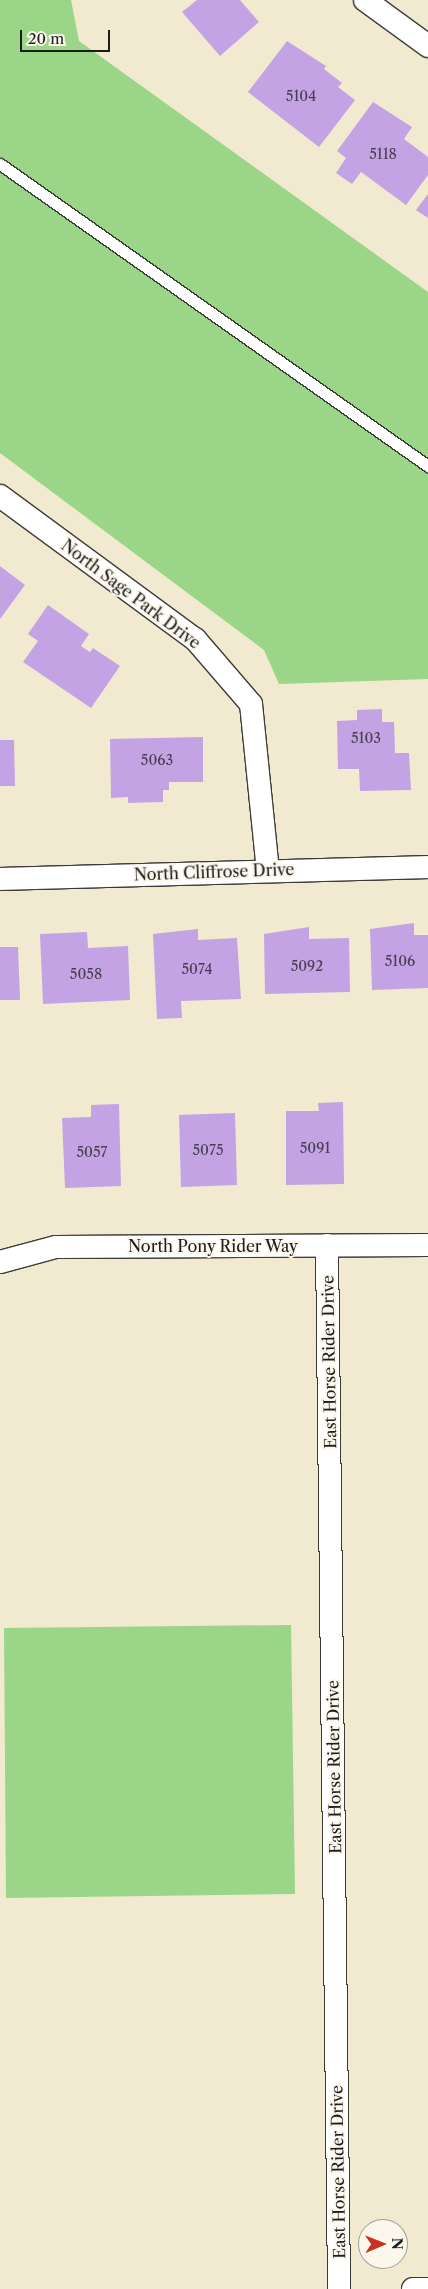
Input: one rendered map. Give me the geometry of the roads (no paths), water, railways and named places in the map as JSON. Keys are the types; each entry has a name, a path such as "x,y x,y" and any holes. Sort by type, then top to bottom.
{"street":[{"path":"365,0 428,46"},
{"name":"North Sage Park Drive","path":"0,496 195,639 251,704 268,870"},
{"name":"North Cliffrose Drive","path":"0,879 428,867"},
{"name":"North Pony Rider Way","path":"0,1262 56,1247 428,1244"},
{"name":"East Horse Rider Drive","path":"327,1246 339,2289"},
{"path":"413,2289 428,2289"}],"lane":[{"path":"0,164 428,466"}]}
